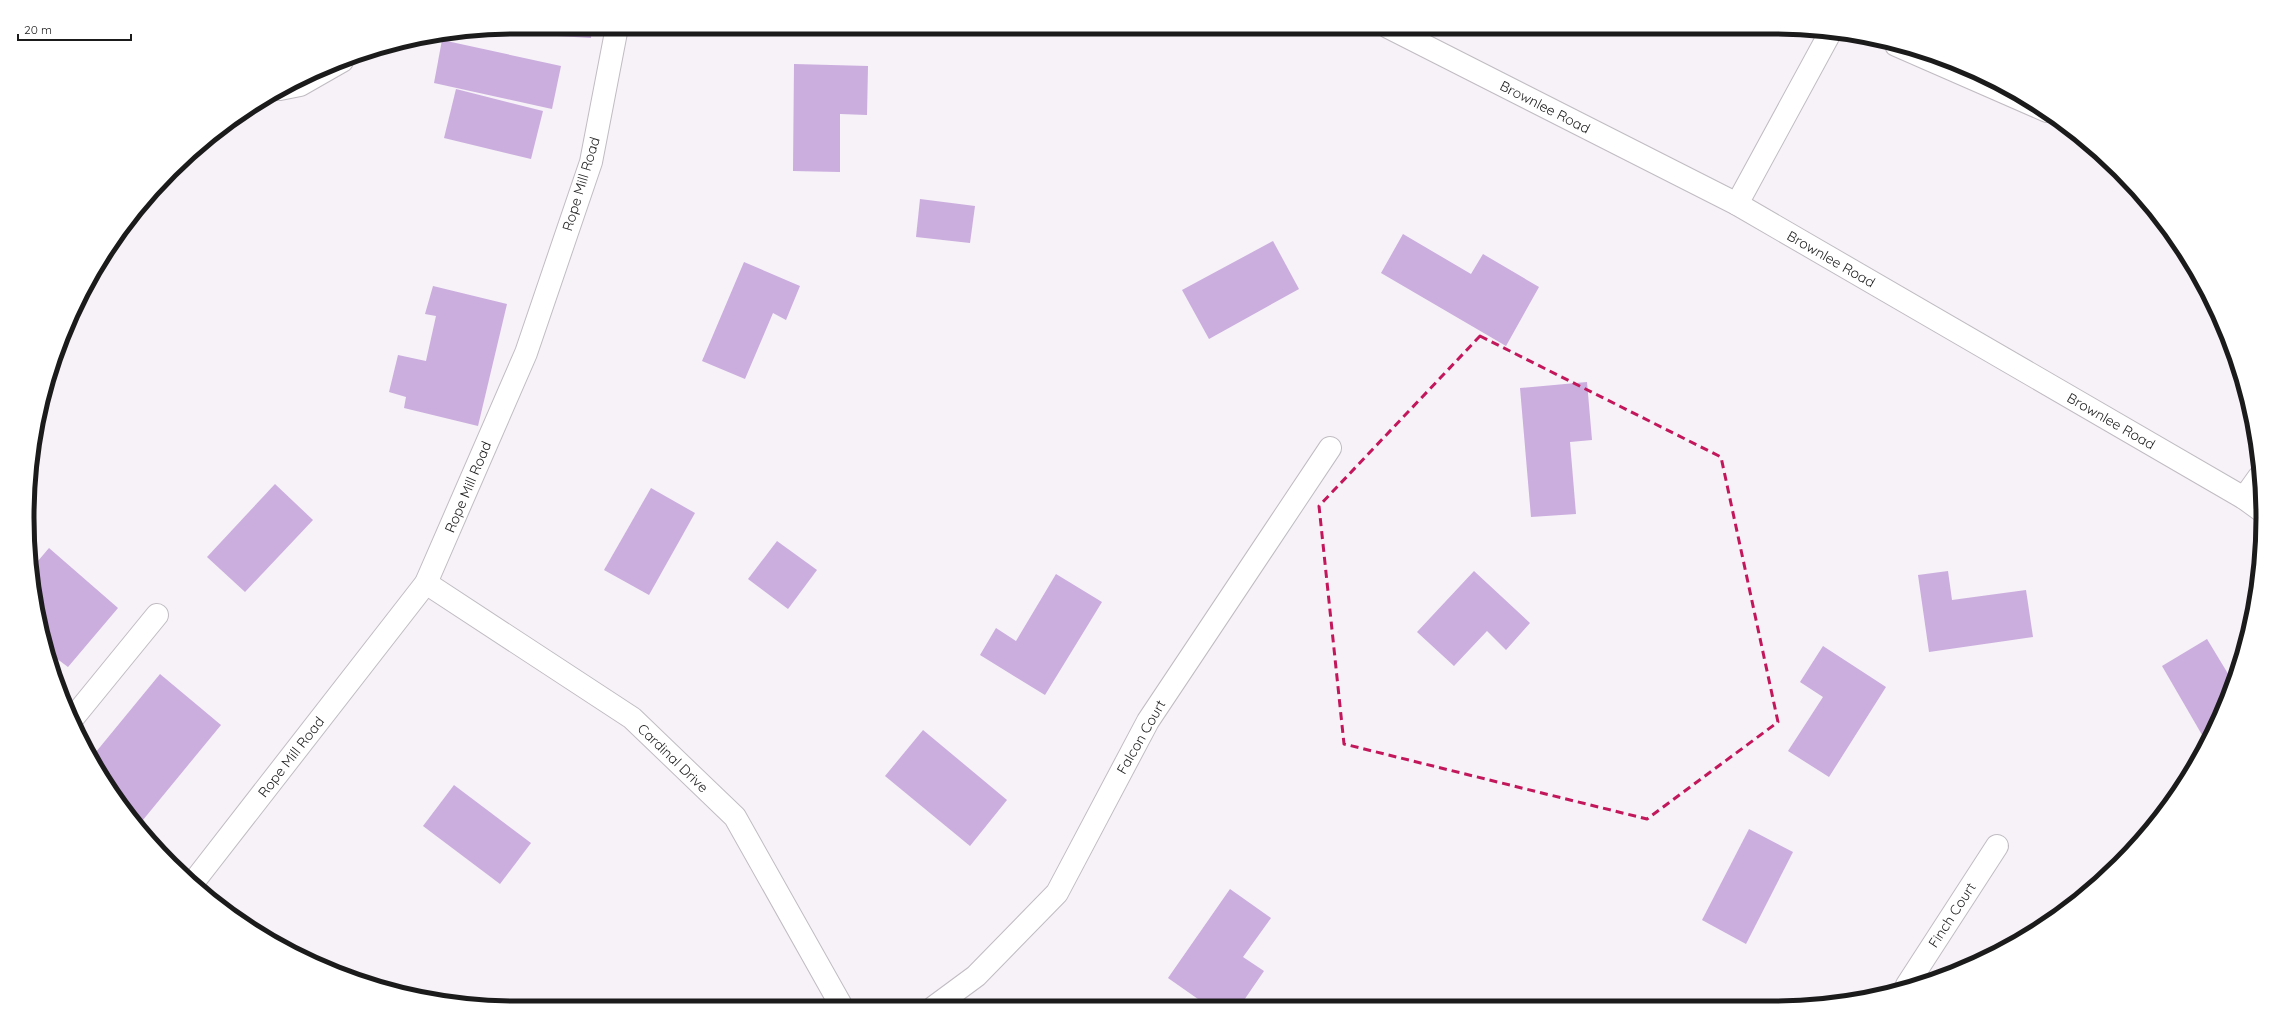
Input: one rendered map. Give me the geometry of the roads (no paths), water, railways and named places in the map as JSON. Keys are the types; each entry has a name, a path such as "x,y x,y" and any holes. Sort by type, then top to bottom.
{"street":[{"name":"Rope Mill Road","path":"196,878 426,583 526,353 591,162 616,34"},
{"name":"Brownlee Road","path":"1402,34 1737,204 2244,498 2256,506"},
{"path":"1737,204 1828,37"},
{"path":"1949,68 1974,78"},
{"name":"Falcon Court","path":"942,1001 976,976 1056,893 1148,721 1330,448"},
{"path":"2244,498 2255,483"},
{"name":"Cardinal Drive","path":"426,583 632,718 735,817 839,1001"},
{"path":"76,713 157,615"},
{"name":"Finch Court","path":"1909,981 1997,846"}]}
